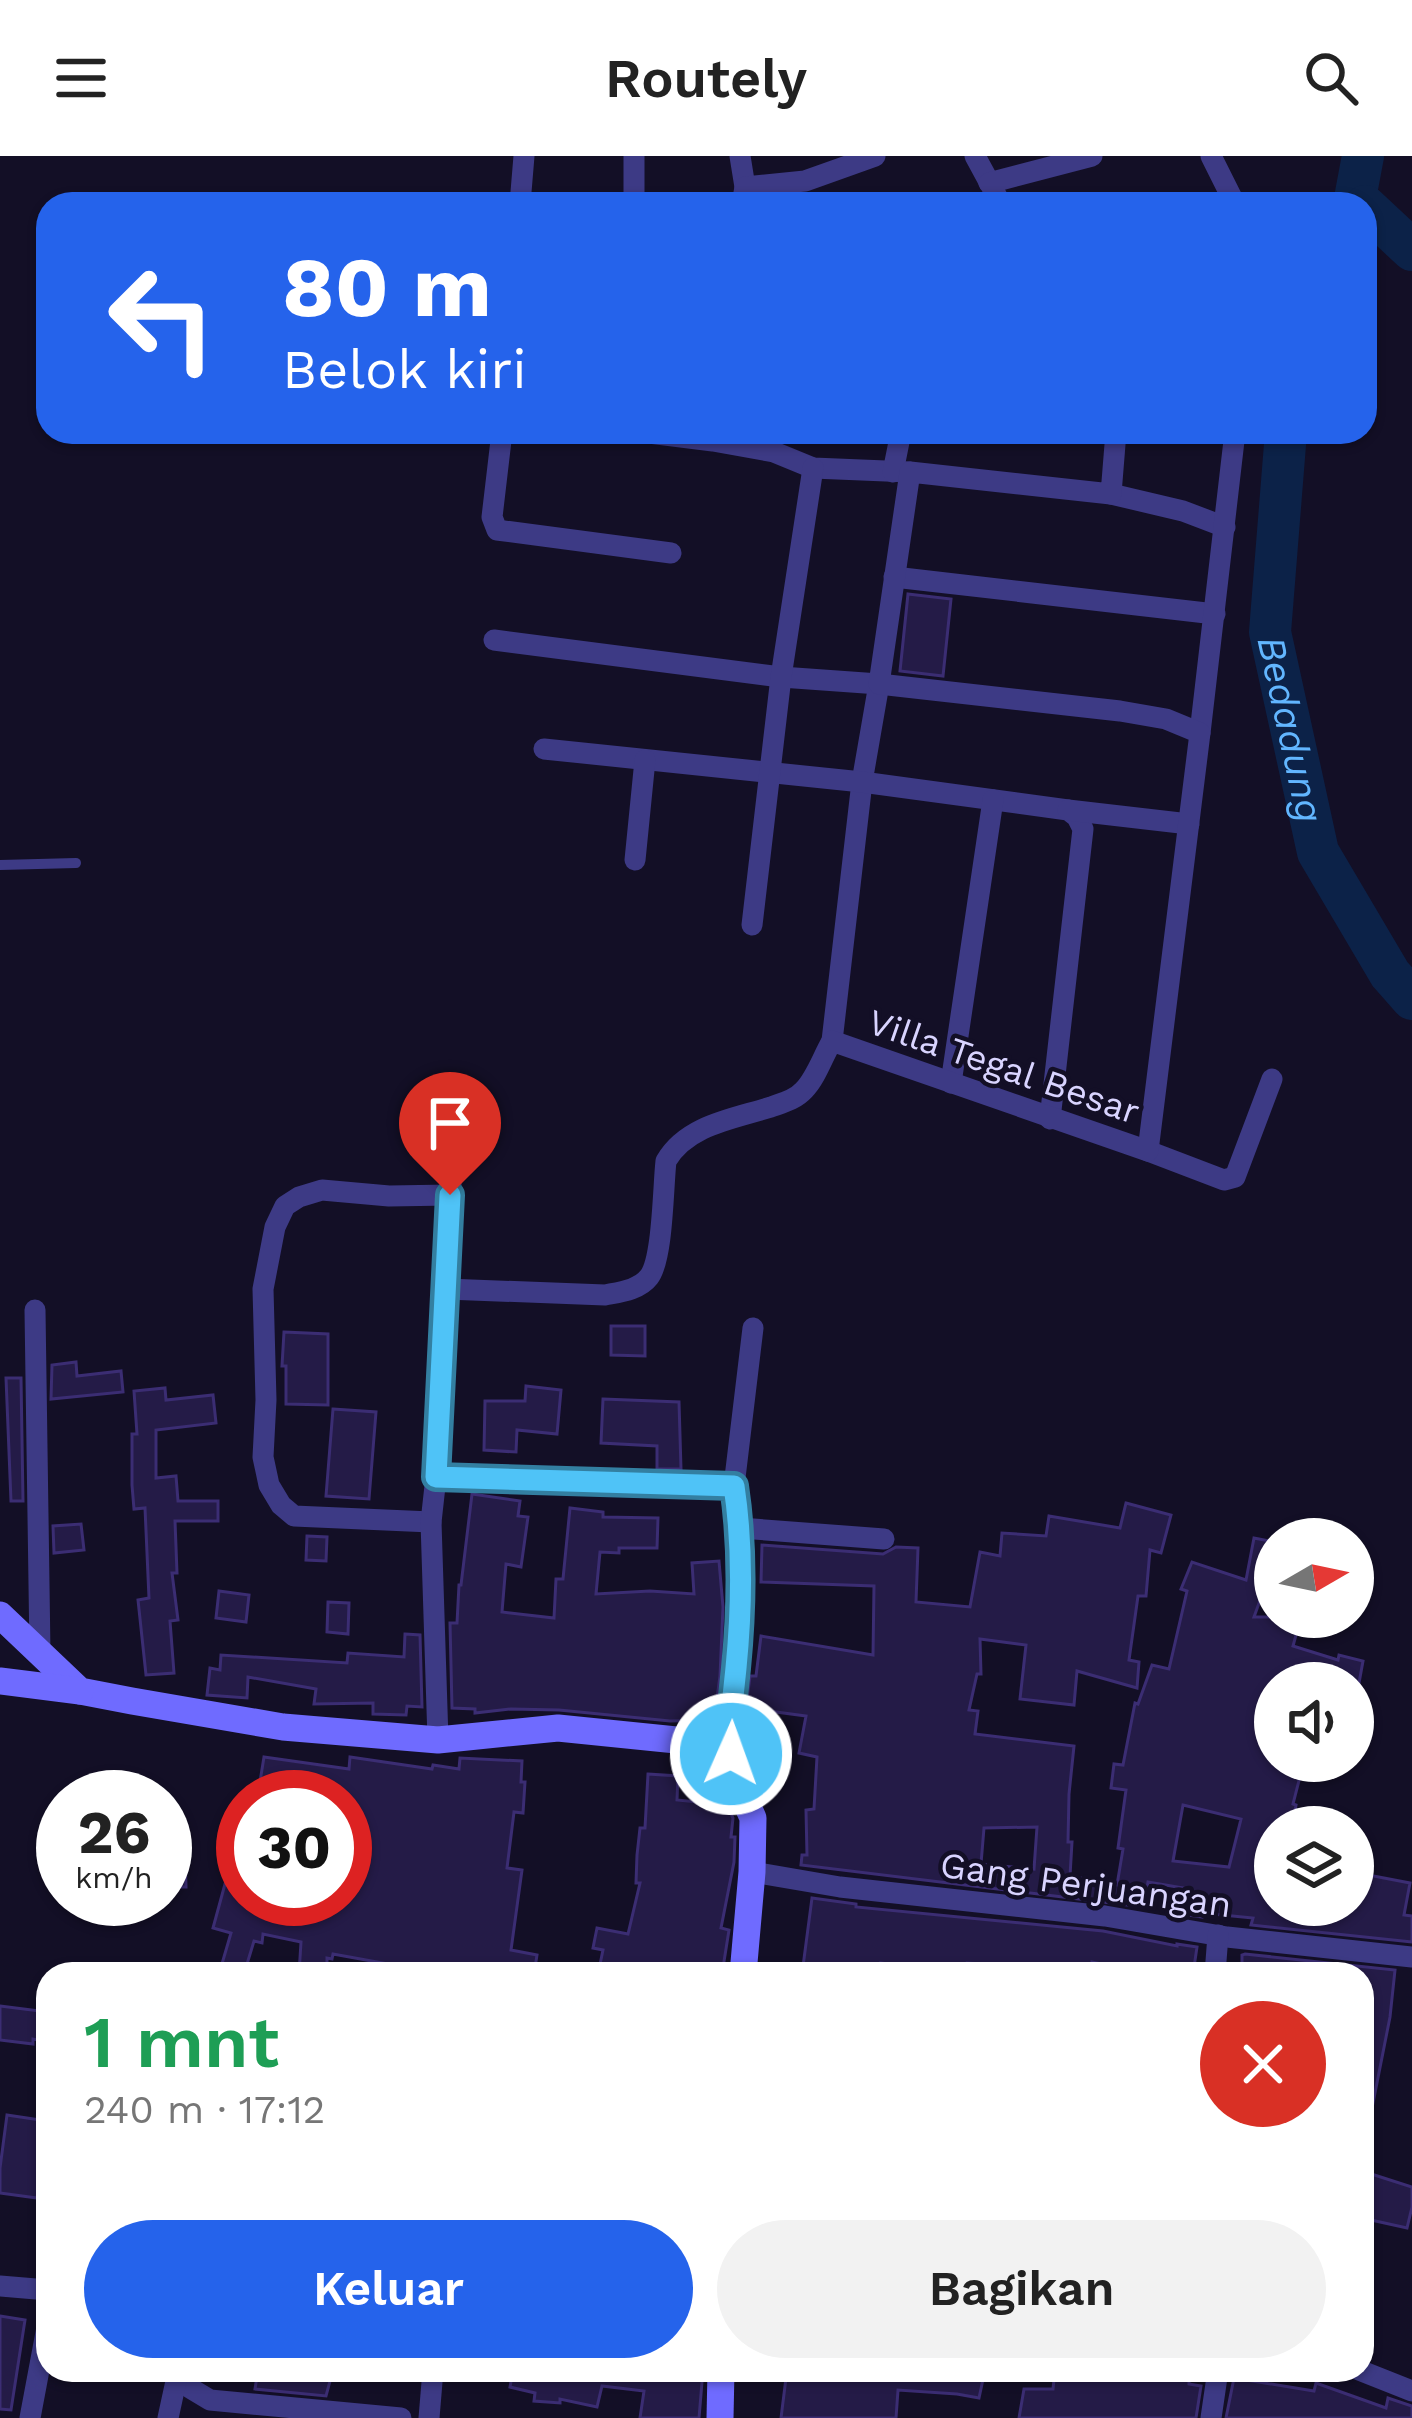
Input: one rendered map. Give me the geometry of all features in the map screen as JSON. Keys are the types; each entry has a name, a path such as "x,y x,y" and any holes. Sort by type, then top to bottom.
{"street":[{"path":"521,192 524,156"},
{"path":"634,156 634,192"},
{"path":"740,156 743,192"},
{"path":"756,192 805,181 875,156"},
{"path":"974,156 994,192"},
{"path":"988,183 1092,156"},
{"path":"1211,156 1229,192"},
{"path":"501,444 492,517 497,530 670,554"},
{"path":"744,444 813,467 1111,494 1225,526"},
{"path":"832,1042 862,782 894,577 901,444"},
{"path":"1111,494 1115,444"},
{"name":"Villa Tegal Besar","path":"446,1289 605,1295 630,1290 648,1279 657,1261 666,1161 671,1152 695,1131 789,1101 805,1090 832,1042 1148,1151 1234,444"},
{"path":"752,926 813,467"},
{"path":"894,577 1215,614"},
{"path":"494,640 782,677 1120,711 1166,719 1201,733"},
{"path":"544,749 862,782 1189,824"},
{"path":"635,860 645,760"},
{"path":"951,1083 993,800"},
{"path":"1050,1119 1083,829 1068,810"},
{"path":"1148,1151 1225,1180 1235,1177 1272,1079"},
{"path":"438,1739 431,1522 458,1120"},
{"path":"431,1522 294,1516 281,1505 269,1485 262,1457 263,1289 275,1227 285,1206 299,1197 322,1190 450,1195"},
{"path":"35,1310 40,1653"},
{"path":"730,1767 740,1528 734,1486 752,1328"},
{"path":"436,1477 734,1486"},
{"path":"740,1528 884,1539"},
{"path":"0,1615 80,1691"},
{"path":"0,1681 283,1726 438,1739 559,1728 696,1742 718,1752 730,1767 753,1818 744,1962"},
{"name":"Gang Perjuangan","path":"752,1872 840,1887 1412,1957"},
{"path":"1216,1962 1218,1935"},
{"path":"0,2286 36,2289"},
{"path":"1374,2376 1412,2391"},
{"path":"30,2418 37,2382"},
{"path":"169,2418 176,2382"},
{"path":"186,2382 210,2400 401,2418"},
{"path":"429,2418 432,2382"},
{"path":"720,2418 721,2382"},
{"path":"1211,2418 1216,2382"}],"lane":[{"path":"0,865 76,863"}],"building":[{"path":"908,594 951,599 943,676 900,671"},
{"path":"611,1326 645,1326 645,1356 611,1355"},
{"path":"284,1332 328,1334 328,1405 286,1404"},
{"path":"76,1362 77,1376 121,1371 123,1392 51,1399 52,1365"},
{"path":"6,1378 21,1378 23,1501 11,1501"},
{"path":"526,1386 561,1390 557,1434 517,1430 516,1452 484,1450 485,1401 525,1401"},
{"path":"165,1388 166,1400 213,1395 216,1423 156,1430 156,1478 176,1476 178,1501 218,1501 218,1521 175,1521 177,1573 172,1573 178,1620 170,1621 174,1673 146,1675 138,1600 149,1598 145,1508 134,1509 132,1485 132,1434 137,1434 134,1391"},
{"path":"603,1399 679,1402 681,1469 657,1469 657,1446 601,1443"},
{"path":"333,1409 376,1412 369,1499 326,1496"},
{"path":"472,1494 520,1501 518,1516 528,1517 521,1567 506,1564 502,1612 554,1618 556,1579 563,1579 570,1508 603,1512 603,1517 658,1518 657,1548 600,1552 596,1594 694,1594 692,1563 719,1561 723,1607 714,1720 670,1721 559,1710 475,1713 475,1709 452,1708 450,1623 457,1623"},
{"path":"1126,1503 1171,1515 1161,1553 1150,1550 1146,1596 1138,1596 1129,1660 1139,1662 1137,1688 1077,1671 1074,1705 1020,1699 1026,1645 980,1639 981,1674 977,1674 969,1710 978,1711 975,1734 1074,1746 1070,1876 1117,1885 1126,1790 1111,1788 1114,1764 1123,1765 1135,1703 1152,1665 1169,1669 1187,1591 1181,1589 1192,1562 1246,1580 1254,1538 1254,1638 1295,1638 1293,1646 1338,1660 1339,1655 1363,1661 1254,1662 1254,1782 1299,1782 1296,1806 1254,1806 1254,1925 1253,1918 1180,1914 1183,1888 1148,1882 1144,1907 801,1865 802,1855 807,1855 806,1810 814,1809 817,1757 799,1753 806,1716 746,1708 750,1676 756,1676 761,1636 873,1655 874,1586 761,1582 762,1545 883,1554 896,1547 918,1548 916,1602 970,1607 980,1552 1000,1556 1002,1533 1046,1536 1049,1516 1120,1528","holes":["1183,1805 1241,1819 1229,1867 1173,1861","1037,1827 1034,1869 981,1864 984,1828"]},
{"path":"81,1524 84,1550 54,1553 53,1526"},
{"path":"307,1536 327,1537 326,1561 306,1560"},
{"path":"219,1591 249,1595 246,1622 216,1618"},
{"path":"328,1602 349,1603 348,1634 327,1632"},
{"path":"405,1634 420,1635 422,1707 407,1706 406,1715 373,1714 373,1703 314,1704 316,1689 248,1677 247,1698 207,1695 210,1668 220,1670 221,1655 347,1663 348,1653 404,1657"},
{"path":"264,1757 349,1769 350,1757 432,1769 433,1765 459,1769 460,1758 522,1761 523,1813 514,1812 507,1868 522,1870 511,1950 537,1955 536,1962 377,1962 333,1954 327,1962 300,1962 301,1942 263,1934 262,1943 254,1941 248,1962 223,1962 231,1933 213,1928 216,1917 216,1926 372,1926 372,1770 262,1770"},
{"path":"648,1774 678,1776 677,1800 727,1805 733,1818 731,1837 735,1837 721,1928 729,1930 724,1962 600,1962 603,1950 593,1948 597,1928 628,1934 640,1883 636,1883 640,1828 645,1828"},
{"path":"1374,1876 1410,1883 1404,1915 1412,1916 1412,1942 1260,1926 1374,1926"},
{"path":"812,1898 856,1907 1103,1931 1197,1947 1195,1962 804,1962"},
{"path":"1245,1954 1320,1962 1242,1962"},
{"path":"1374,1968 1395,1970 1374,2098"},
{"path":"0,2006 36,2010 33,2044 0,2040"},
{"path":"7,2115 36,2119 36,2198 0,2193"},
{"path":"1374,2175 1412,2187 1407,2228 1374,2221"},
{"path":"0,2316 25,2320 11,2410 0,2409"},
{"path":"256,2382 330,2382 326,2396 255,2389"},
{"path":"511,2382 702,2382 699,2418 640,2418 644,2391 602,2386 597,2407 560,2399 560,2403 534,2401 535,2393 510,2387"},
{"path":"786,2382 982,2382 979,2398 898,2390 896,2418 781,2418"},
{"path":"1054,2382 1189,2382 1201,2386 1196,2418 1019,2418 1024,2389 1053,2389"},
{"path":"1233,2382 1314,2391 1316,2383 1386,2408 1388,2398 1412,2406 1412,2418 1226,2418"}],"waterway":[{"name":"Bedadung","path":"1356,192 1363,156"},
{"path":"1377,217 1412,250"},
{"name":"Bedadung","path":"1285,444 1270,632 1318,852 1390,974 1412,999"}],"route":[{"path":"450,1195 436,1477 734,1486 740,1528 740,1598 729,1722 731,1754"}]}
